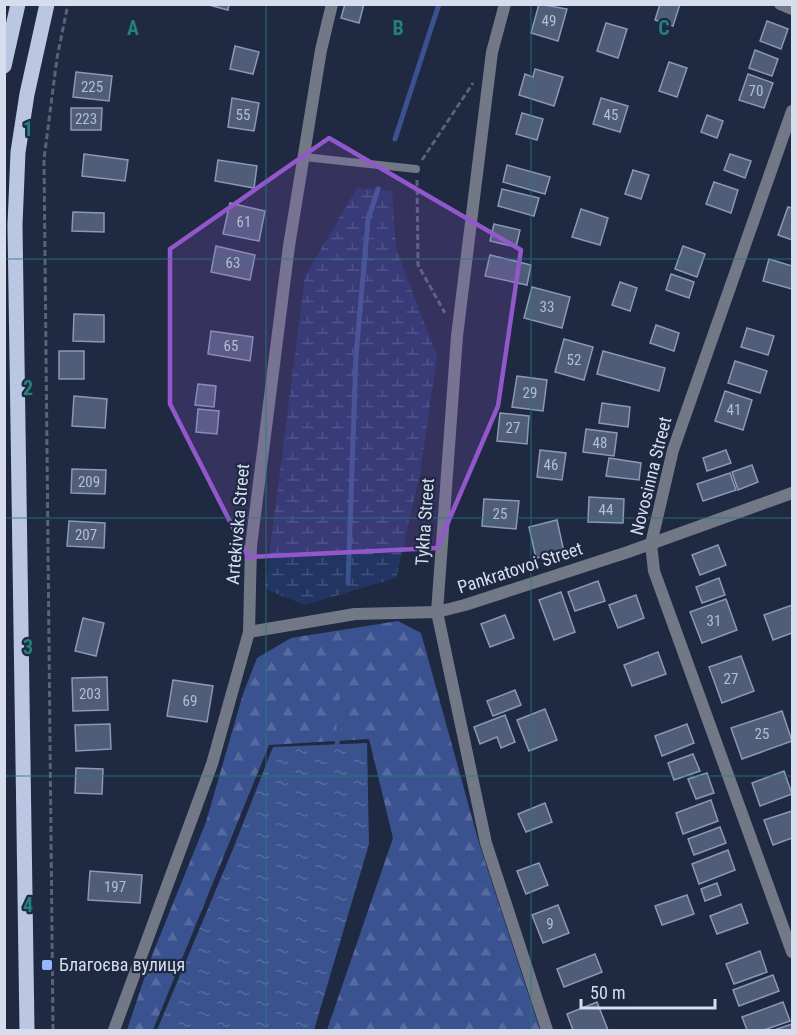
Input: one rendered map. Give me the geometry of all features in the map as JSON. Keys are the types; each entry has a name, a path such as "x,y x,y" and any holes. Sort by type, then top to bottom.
{"main road":[{"path":"4,66 18,4"},
{"path":"27,1030 15,225 18,152 27,94 47,4"}],"street":[{"name":"Artekivska Street","path":"114,1030 212,764 249,632 251,546 289,246 321,50 332,4"},
{"name":"Tykha Street","path":"505,4 492,52 457,336 437,612 486,843 547,1030"},
{"path":"780,4 792,9"},
{"name":"Novosinna Street","path":"792,111 673,450 651,544 654,571 792,952"},
{"name":"Pankratovoi Street","path":"249,632 356,614 437,612 465,605 651,544 792,493"}],"lane":[{"path":"304,157 416,169"}],"path":[{"path":"53,1030 44,159 57,58 68,4"},
{"path":"457,336 418,265 416,169 473,81"}],"highlighted area":[{"path":"329,138 521,250 498,406 437,548 248,557 170,404 170,249"}],"green space":[{"path":"357,188 392,191 396,249 437,356 420,474 396,578 305,605 265,589 305,276"},
{"path":"398,621 421,633 479,843 540,1030 327,1030 393,838 369,739 269,745 153,1030 127,1030 151,958 206,822 243,694 257,658 291,638"}],"water":[{"path":"367,743 369,844 314,1030 157,1030 273,747"}],"building":[{"path":"205,4 229,4 228,10"},
{"path":"345,4 364,4 359,23 341,18"},
{"path":"539,4 567,9 558,41 531,33"},
{"path":"660,4 680,4 673,26 655,20"},
{"path":"767,21 788,29 781,49 760,41"},
{"path":"606,23 627,29 618,58 597,51"},
{"path":"235,46 259,52 253,74 230,69"},
{"path":"755,50 778,59 772,76 749,68"},
{"path":"669,62 687,68 677,97 659,91"},
{"path":"535,69 563,77 554,106 519,95 525,74 533,77"},
{"path":"76,72 112,76 109,101 73,97"},
{"path":"748,74 773,83 764,108 739,100"},
{"path":"232,98 259,103 254,131 228,127"},
{"path":"601,98 628,106 620,132 593,124"},
{"path":"71,108 102,108 101,130 71,130"},
{"path":"522,113 543,119 537,140 516,134"},
{"path":"707,115 723,121 717,138 701,132"},
{"path":"84,154 128,160 125,181 82,176"},
{"path":"730,154 751,161 745,178 724,170"},
{"path":"218,160 257,166 254,188 215,181"},
{"path":"507,165 550,177 545,194 503,182"},
{"path":"633,170 649,175 641,199 625,194"},
{"path":"714,182 738,190 731,213 706,204"},
{"path":"502,189 539,198 534,216 498,206"},
{"path":"230,203 265,211 259,241 223,234"},
{"path":"788,207 792,208 792,240 778,235"},
{"path":"581,209 608,218 600,245 572,237"},
{"path":"73,212 104,213 104,232 72,231"},
{"path":"494,224 520,230 516,247 490,241"},
{"path":"216,246 255,255 250,280 211,272"},
{"path":"683,246 705,254 697,277 675,269"},
{"path":"490,255 531,265 527,285 485,276"},
{"path":"769,259 792,266 792,289 763,281"},
{"path":"671,274 694,282 689,298 666,290"},
{"path":"620,282 637,288 630,311 612,305"},
{"path":"532,287 570,297 562,328 524,318"},
{"path":"74,314 104,315 104,342 73,341"},
{"path":"656,325 679,333 674,351 650,343"},
{"path":"747,328 774,336 768,355 741,347"},
{"path":"211,331 253,337 250,361 208,354"},
{"path":"564,339 593,347 584,380 555,372"},
{"path":"59,351 84,351 84,379 59,379"},
{"path":"603,351 665,368 659,391 597,374"},
{"path":"735,361 767,371 760,393 728,383"},
{"path":"517,376 547,380 543,411 512,407"},
{"path":"198,384 216,386 214,407 195,405"},
{"path":"725,391 752,400 743,430 715,421"},
{"path":"74,396 107,399 105,428 72,426"},
{"path":"602,403 630,407 628,427 599,423"},
{"path":"198,409 219,411 217,434 196,432"},
{"path":"500,413 529,416 527,444 497,441"},
{"path":"586,429 617,433 614,456 583,452"},
{"path":"540,450 566,453 562,480 537,477"},
{"path":"726,450 731,463 707,471 703,458"},
{"path":"609,458 641,463 639,480 606,476"},
{"path":"752,465 758,482 738,490 732,472"},
{"path":"72,469 106,470 105,494 71,493"},
{"path":"730,473 736,490 703,501 697,484"},
{"path":"589,497 624,499 623,523 588,522"},
{"path":"484,499 519,501 516,529 482,526"},
{"path":"557,520 564,552 536,558 529,527"},
{"path":"69,521 105,523 104,548 67,546"},
{"path":"718,545 726,565 700,575 692,555"},
{"path":"719,578 725,595 702,603 696,587"},
{"path":"598,581 605,601 575,611 568,592"},
{"path":"561,592 575,632 554,640 539,600"},
{"path":"636,595 644,618 618,628 609,605"},
{"path":"726,599 737,630 702,643 690,612"},
{"path":"792,605 792,633 773,640 764,615"},
{"path":"505,615 514,638 490,647 481,624"},
{"path":"83,618 104,623 96,656 75,651"},
{"path":"658,652 666,674 632,686 624,665"},
{"path":"741,656 754,691 722,703 709,667"},
{"path":"107,677 108,710 73,711 72,678"},
{"path":"173,680 213,686 207,722 167,716"},
{"path":"515,690 521,705 493,716 487,701"},
{"path":"545,709 557,740 529,751 517,720"},
{"path":"782,711 792,741 742,759 731,728"},
{"path":"505,715 515,742 501,748 497,737 480,744 474,727"},
{"path":"110,724 111,749 76,751 75,725"},
{"path":"687,724 694,743 662,756 655,736"},
{"path":"693,754 700,771 674,780 668,763"},
{"path":"76,768 103,769 102,794 75,793"},
{"path":"784,771 792,794 760,806 752,783"},
{"path":"707,773 714,793 696,799 688,779"},
{"path":"711,800 718,821 683,834 676,813"},
{"path":"545,803 552,822 526,832 518,814"},
{"path":"792,811 792,838 773,845 764,820"},
{"path":"720,827 726,843 694,855 688,839"},
{"path":"728,850 735,870 699,884 692,864"},
{"path":"539,863 548,885 526,894 517,871"},
{"path":"90,871 142,875 140,903 88,900"},
{"path":"717,883 721,895 705,901 701,889"},
{"path":"687,895 694,914 662,925 655,906"},
{"path":"741,904 748,923 717,934 710,916"},
{"path":"558,905 569,933 543,943 532,915"},
{"path":"760,951 767,972 734,984 726,964"},
{"path":"595,954 602,972 564,987 557,969"},
{"path":"773,975 779,991 739,1006 733,990"},
{"path":"597,1002 608,1030 573,1030 567,1014"},
{"path":"783,1002 790,1021 764,1030 747,1030 742,1017"},
{"path":"792,1024 792,1030 774,1030"}],"waterway":[{"path":"395,139 439,4"},
{"path":"348,583 356,356 368,220 378,189"},
{"path":"337,744 346,666"}],"place":[{"name":"Благоєва вулиця","path":"47,965"}]}
